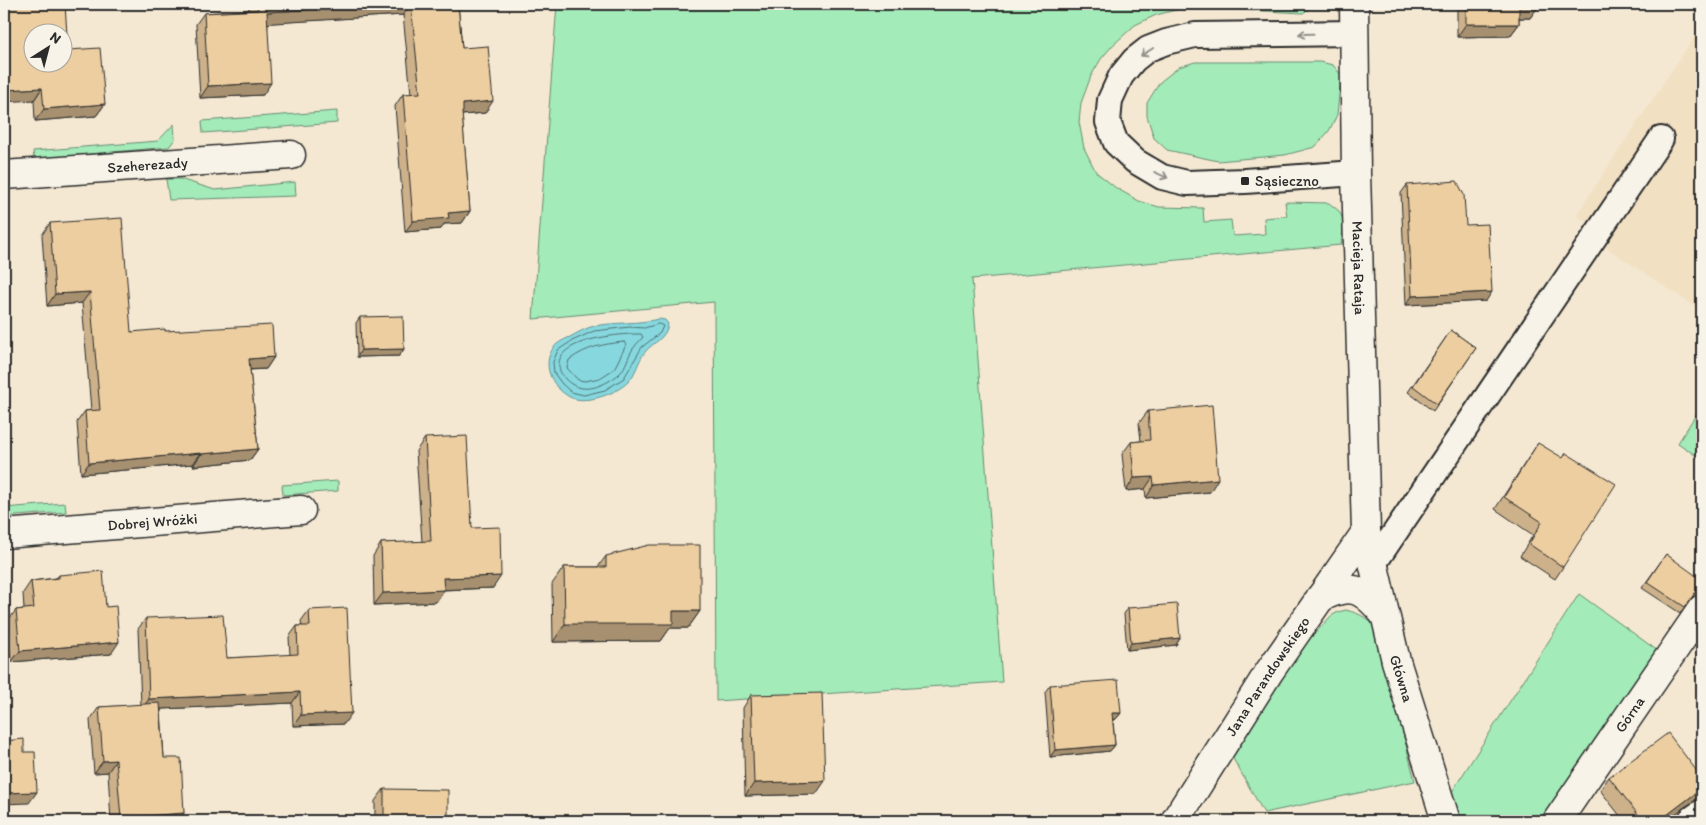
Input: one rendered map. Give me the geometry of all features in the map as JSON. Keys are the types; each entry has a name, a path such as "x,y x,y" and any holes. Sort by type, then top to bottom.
{"street":[{"name":"Macieja Rataja","path":"1354,4 1356,173 1366,532"},
{"name":"Szeherezady","path":"4,175 291,155"},
{"name":"Dobrej Wróżki","path":"4,534 301,510"},
{"name":"Główna","path":"1366,532 1396,661 1436,795 1446,821"},
{"name":"Jana Parandowskiego","path":"1175,821 1269,672 1366,532"},
{"path":"1320,598 1340,590 1359,591 1368,596 1384,614"},
{"name":"Górna","path":"1557,821 1702,609"},
{"path":"1692,821 1702,814"}],"lane":[{"path":"1355,33 1195,35 1166,42 1148,50 1134,60 1121,76 1110,100 1108,122 1116,143 1135,161 1162,177 1187,183 1356,173"},
{"path":"1373,565 1661,139"}],"shaded area":[{"path":"1702,25 1702,311 1605,247 1611,238 1576,215"}],"green space":[{"path":"557,4 1316,4 1303,13 1188,7 1156,15 1135,25 1112,46 1101,59 1091,76 1081,103 1079,122 1084,148 1096,172 1116,188 1139,201 1159,207 1203,208 1204,222 1231,220 1233,236 1265,234 1264,218 1287,216 1285,202 1329,203 1339,211 1344,221 1341,245 972,279 1002,682 716,701 714,302 533,319"},
{"path":"1195,62 1320,62 1333,65 1341,75 1337,115 1329,131 1315,147 1285,155 1218,161 1167,150 1154,138 1147,116 1147,103 1160,82 1179,67"},
{"path":"337,111 337,123 203,133 202,121"},
{"path":"174,124 175,139 169,147 34,159 33,151 158,141"},
{"path":"166,179 180,179 215,190 295,182 296,196 169,200"},
{"path":"1702,405 1702,460 1678,443"},
{"path":"338,481 338,491 283,495 282,485"},
{"path":"65,503 66,512 4,517 4,508"},
{"path":"1579,594 1658,651 1547,821 1460,821 1451,793"},
{"path":"1346,610 1365,618 1376,629 1415,781 1264,813 1231,755 1296,654 1331,616"}],"water":[{"path":"659,319 665,320 668,324 665,333 645,352 628,382 616,391 590,399 574,399 562,392 553,381 548,367 548,360 554,347 561,341 594,326"}],"building":[{"path":"4,4 65,4 66,22 22,22 22,72 72,72 72,50 100,48 105,104 44,109 42,88 4,90"},
{"path":"257,4 404,4 267,12 271,83 208,86 204,13 258,10"},
{"path":"411,4 458,4 462,48 488,46 493,101 463,104 462,112 470,211 448,213 449,218 413,221 403,94 420,93"},
{"path":"1466,4 1539,4 1539,6 1519,6 1519,24 1466,24"},
{"path":"1457,181 1464,195 1466,225 1488,224 1492,292 1412,296 1407,185"},
{"path":"122,218 131,332 272,325 274,357 249,359 258,449 89,463 85,411 100,410 90,292 55,294 50,223"},
{"path":"403,316 404,349 361,350 360,317"},
{"path":"1451,330 1476,348 1437,404 1413,386"},
{"path":"1212,405 1218,479 1154,485 1153,477 1134,478 1131,442 1150,440 1148,411"},
{"path":"467,436 472,528 500,527 501,576 443,578 444,590 383,593 381,543 431,541 425,438"},
{"path":"1538,443 1563,458 1566,453 1616,484 1563,567 1529,544 1542,522 1504,497"},
{"path":"649,545 700,545 700,611 673,611 673,624 565,624 564,567 606,567 606,556"},
{"path":"1666,554 1702,580 1702,583 1685,607 1647,582"},
{"path":"103,571 106,607 116,606 119,642 20,651 16,610 34,608 31,581 59,578 59,575"},
{"path":"1177,604 1180,638 1131,643 1128,608"},
{"path":"347,608 352,713 301,715 300,692 149,699 146,618 223,615 227,658 298,654 297,626 310,626 309,610"},
{"path":"1118,680 1121,713 1112,713 1115,745 1055,750 1050,685"},
{"path":"822,693 825,781 754,783 751,695"},
{"path":"160,703 164,758 181,758 184,813 121,818 116,760 103,761 99,707"},
{"path":"1668,733 1702,778 1702,789 1659,821 1643,821 1609,777"},
{"path":"24,739 24,752 35,752 37,792 4,793 4,741"},
{"path":"384,789 448,790 448,821 384,821"}],"place":[{"name":"Sąsieczno","path":"1245,181"}]}
